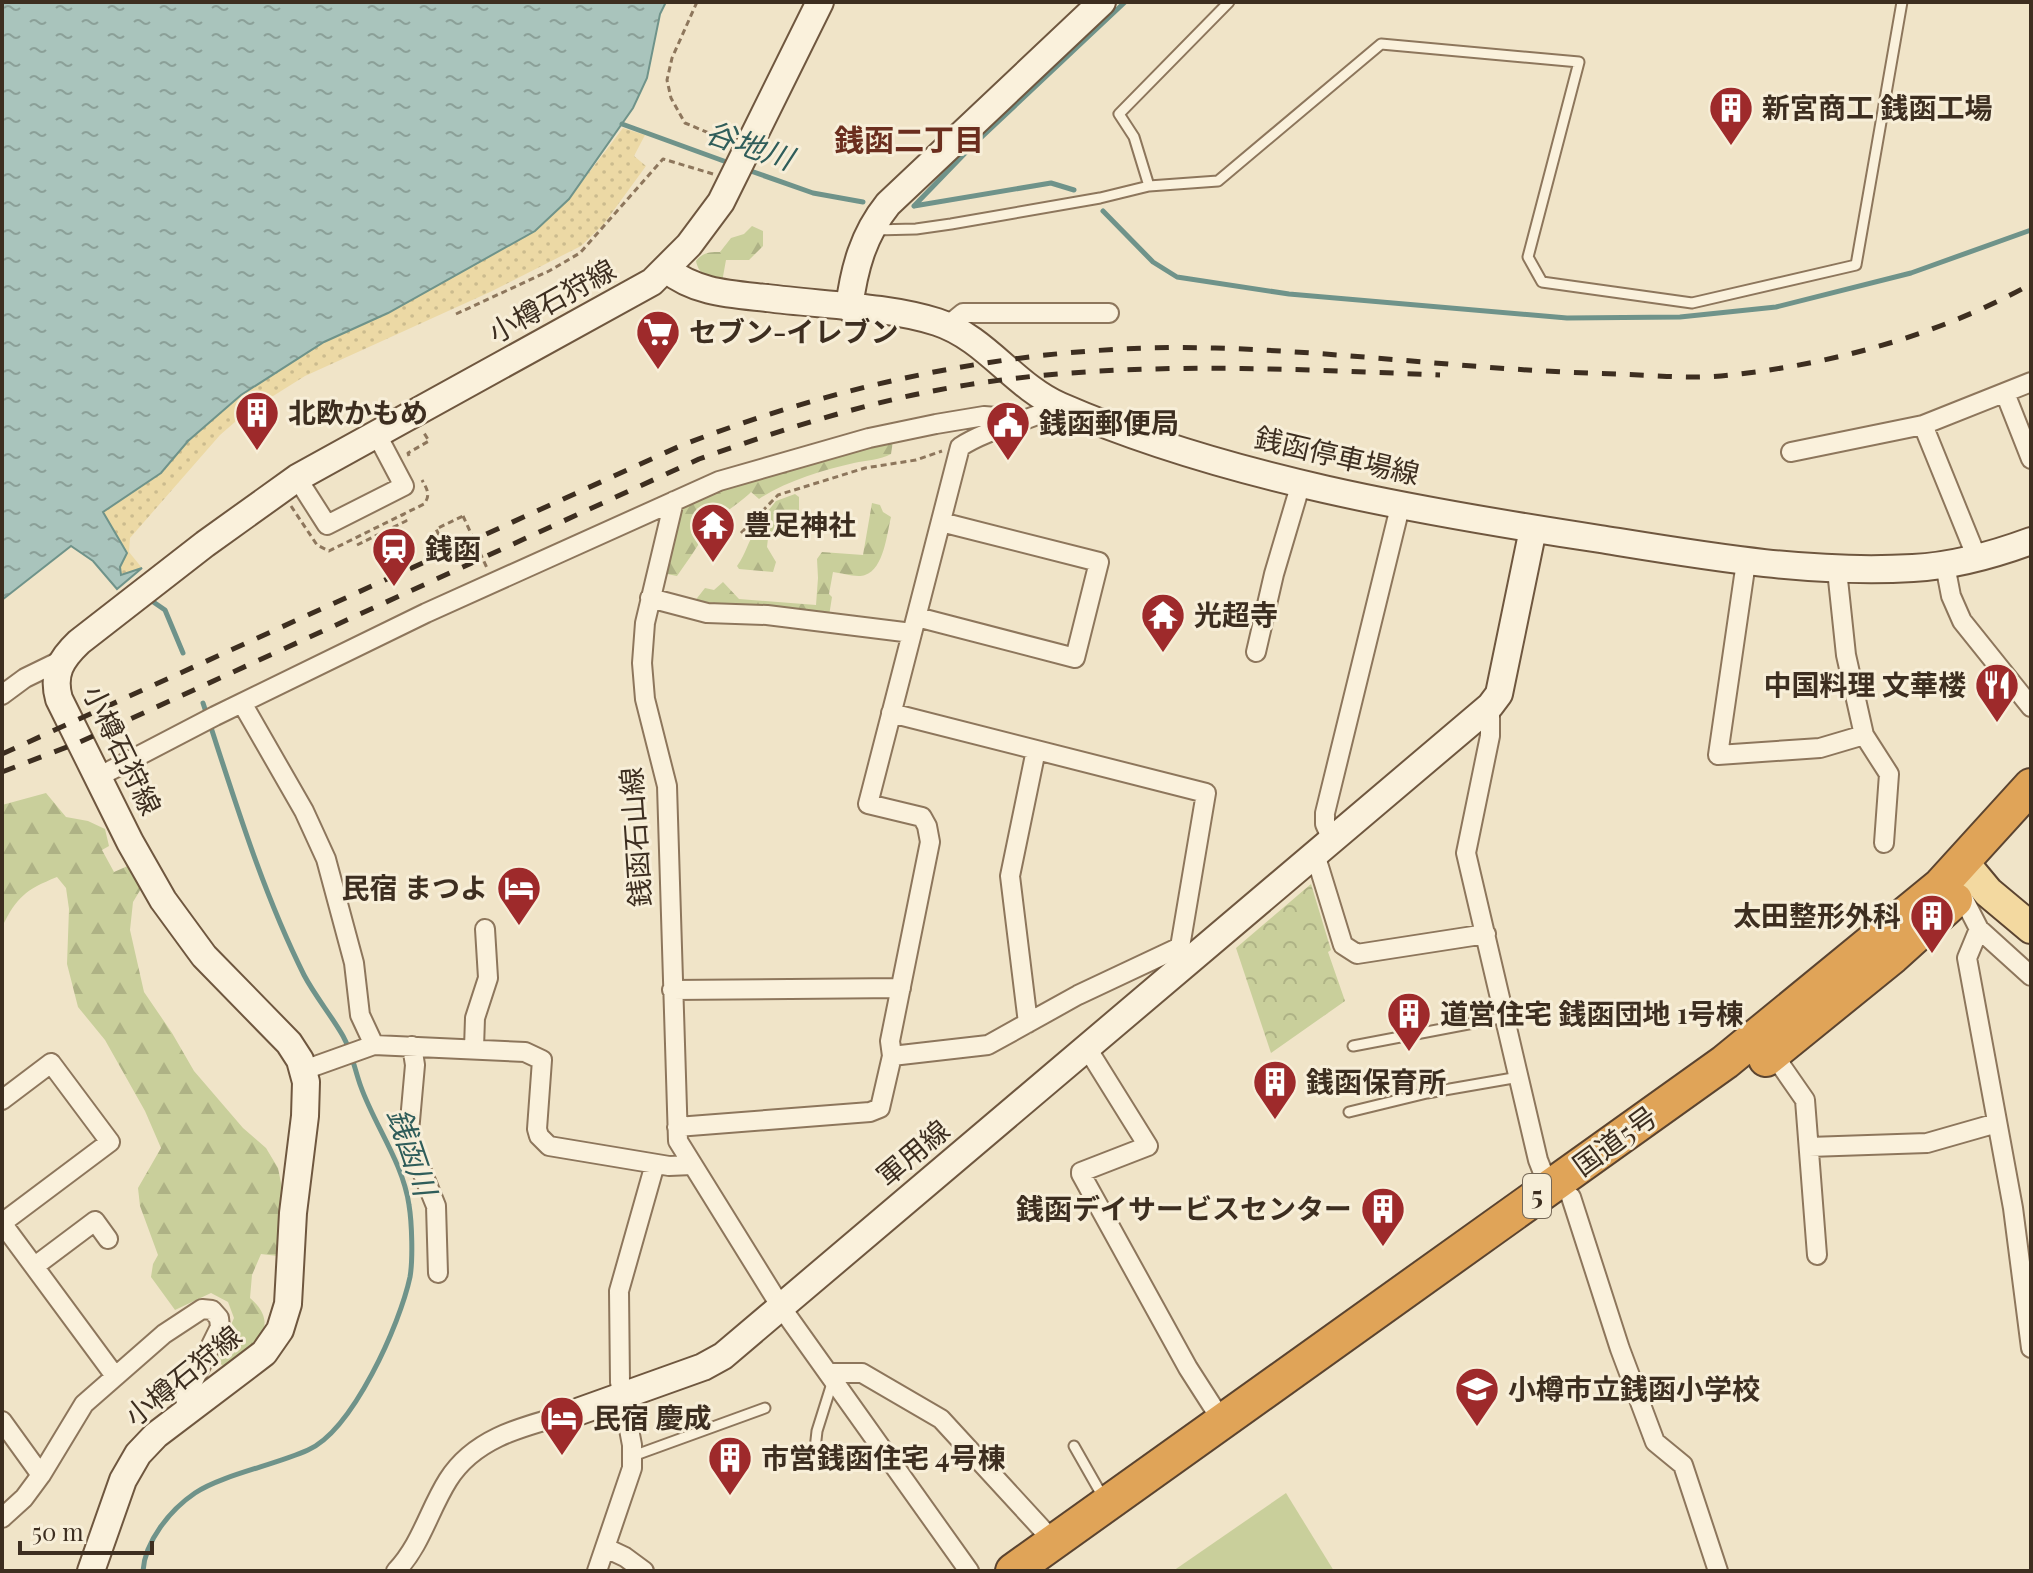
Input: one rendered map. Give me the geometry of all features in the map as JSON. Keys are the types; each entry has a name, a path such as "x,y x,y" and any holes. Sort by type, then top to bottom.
{"highway":[{"name":"国道5号","path":"1051,1556 1107,1503 1222,1421 1560,1192 1773,1054 1893,956 1962,877 2031,786"},
{"name":"国道5号","path":"1013,1571 1051,1556 1560,1192 1962,877 2031,817"}],"main road":[{"name":"小樽石狩線","path":"91,1571 130,1466 147,1443 264,1353 286,1317 306,1082 304,1070 289,1043 204,956 179,924 145,870 59,699 56,682 62,660 79,642 121,609 247,512 297,478 638,291 666,269 712,217 729,179 738,146 820,2"},
{"path":"849,308 855,271 871,230 898,193 1102,2"},
{"name":"銭函停車場線","path":"666,269 679,280 712,292 910,316 947,326 979,345 1041,396 1058,406 1168,446 1301,483 1401,503 1533,529 1746,562 1837,570 1945,565 2031,541"},
{"path":"1490,706 1499,694 1533,529"},
{"name":"軍用線","path":"621,1396 714,1362 1087,1048 1186,953 1324,847 1490,706"},
{"path":"1962,877 2031,928"},
{"path":"580,1411 621,1396"}],"street":[{"path":"947,326 963,313 1109,313"},
{"path":"1791,452 1923,425 2031,382"},
{"path":"2005,393 2031,459"},
{"path":"677,1127 870,1112 880,1108 892,1056 890,1041 930,842 922,817 868,804 891,713 960,447 1058,406"},
{"path":"98,777 426,613 719,481 869,438 984,416 997,417 1011,425"},
{"path":"1923,425 1977,558"},
{"path":"297,478 327,525 404,486 376,433"},
{"path":"1256,652 1274,574 1301,483"},
{"name":"銭函石山線","path":"674,501 643,634 642,679 667,786 678,1141 781,1307 969,1571"},
{"path":"1401,503 1325,813 1324,847 1343,945 1357,954 1486,934"},
{"path":"650,598 707,613 914,625 1075,658 1099,562 941,522"},
{"path":"1746,562 1718,755 1820,748 1864,735"},
{"path":"1945,565 1951,596 1962,621 2031,707"},
{"path":"1837,570 1846,655 1864,735 1889,774 1884,843"},
{"path":"2,695 25,678 62,660"},
{"path":"242,703 304,811 326,859 351,952 360,1015 371,1045"},
{"path":"1490,706 1490,736 1466,853 1538,1160 1560,1192 1655,1442 1683,1465 1715,1570"},
{"path":"891,713 1206,793 1186,953 1078,995 988,1045 892,1056"},
{"path":"1028,1023 1010,876 1036,750"},
{"path":"1962,877 1979,929 2031,976"},
{"path":"2006,956 2031,928"},
{"path":"474,1048 475,1018 488,978 485,929"},
{"path":"1979,929 1967,958 2013,1208 2031,1348"},
{"path":"672,990 901,988"},
{"path":"304,1070 371,1045 525,1052 542,1060 537,1129 539,1136 549,1146 655,1164 692,1165"},
{"path":"412,1046 415,1065 409,1132 436,1206 438,1273"},
{"path":"1087,1048 1148,1146 1081,1174 1188,1368 1222,1421"},
{"path":"1773,1054 1805,1100 1817,1255"},
{"path":"2,1100 51,1063 110,1142 2,1223 115,1376"},
{"path":"1809,1147 1927,1143 1997,1123"},
{"path":"597,1571 626,1490 633,1456 621,1396 619,1291 655,1164"},
{"path":"35,1266 95,1221 108,1239"},
{"path":"2,1518 24,1498 41,1475 84,1404 164,1334 202,1309 212,1310 219,1318 220,1327 185,1398 188,1410"},
{"path":"831,1376 862,1373 952,1428 1051,1556"},
{"path":"396,1571 426,1527 448,1480 474,1450 508,1431 580,1411"},
{"path":"2,1421 41,1475"},
{"path":"606,1548 644,1571"}],"lane":[{"path":"1149,186 1134,137 1119,114 1229,2"},
{"path":"871,230 916,229 1100,198 1149,186 1218,181 1381,44 1579,62 1528,257 1542,282 1692,303 1856,265 1902,2"},
{"path":"1353,1046 1505,1017"},
{"path":"1349,1112 1427,1093 1519,1077"},
{"path":"814,1458 817,1431 831,1376"},
{"path":"633,1456 765,1408"},
{"path":"1074,1446 1107,1503"}],"path":[{"path":"697,2 668,68 667,86 685,123 738,146"},
{"path":"456,314 549,271 580,253 663,159 729,179"},
{"path":"741,533 778,495 865,468 916,460 940,452"},
{"path":"354,538 358,546 406,521 403,514"},
{"path":"439,535 436,529 463,516 487,568"}],"green space":[{"path":"752,226 763,231 763,246 749,260 726,260 722,282 702,273 696,261 699,258 707,253 720,252 731,238 744,234"},
{"path":"893,441 891,454 887,456 805,477 759,499 751,492 714,521 677,576 667,574 683,502 818,456"},
{"path":"795,494 799,497 799,516 781,536 774,534 767,527 764,516 776,501"},
{"path":"872,503 880,505 883,512 891,517 881,558 877,566 865,575 833,572 829,616 712,607 694,602 705,588 714,590 723,582 739,599 816,605 817,559 822,552 863,555"},
{"path":"758,530 768,538 767,547 776,562 773,572 739,569 737,566"},
{"path":"46,793 66,817 88,821 105,829 109,846 102,850 114,872 130,865 142,887 133,902 130,930 144,992 194,1071 243,1128 266,1148 278,1168 282,1188 278,1256 261,1254 252,1275 250,1298 260,1309 264,1329 253,1346 225,1368 216,1359 234,1318 228,1302 211,1293 175,1310 151,1277 158,1255 140,1206 138,1188 161,1148 145,1111 105,1040 78,1007 67,964 69,909 66,888 57,877 37,886 12,908 2,927 2,805"},
{"path":"1311,884 1331,950 1328,952 1345,1001 1271,1053 1236,948"},
{"path":"1286,1493 1334,1571 1173,1571"}],"sand":[{"path":"623,128 645,135 634,156 646,166 603,225 581,246 490,292 305,376 243,415 220,435 130,538 129,552 142,568 121,576 102,513 161,473 188,441 241,395 324,342 366,323 569,199"}],"water":[{"path":"2,2 666,2 660,14 647,78 633,108 569,199 535,231 388,313 324,342 241,395 188,441 161,473 103,512 127,553 120,567 121,575 142,568 117,589 93,561 71,546 2,600"}],"waterway":[{"name":"谷地川","path":"914,206 971,147 1125,2"},
{"name":"谷地川","path":"622,124 732,164"},
{"name":"谷地川","path":"745,169 813,193 863,202"},
{"path":"914,206 1051,183 1074,190"},
{"path":"1103,211 1153,262 1177,277 1289,294 1567,318 1680,317 1776,307 1911,273 2031,230"},
{"name":"銭函川","path":"149,599 165,610 183,653"},
{"name":"銭函川","path":"143,1571 148,1549 160,1527 195,1493 219,1481 308,1450 325,1439 342,1421 385,1347 405,1297 411,1270 410,1213 401,1174 367,1102 346,1042 304,975 274,909 203,703"}],"railway":[{"path":"2,754 680,446 809,402 876,385 1010,359 1147,348 1265,350 1566,372 1721,376 1801,365 1880,346 1958,319 2031,284"},
{"path":"2,772 80,742 699,459 859,408 978,383 1109,371 1242,368 1440,375"}],"place":[{"name":"新宮商工 銭函工場","path":"1731,147"},
{"name":"セブン-イレブン","path":"658,371"},
{"name":"北欧かもめ","path":"257,452"},
{"name":"銭函郵便局","path":"1008,462"},
{"name":"豊足神社","path":"713,564"},
{"name":"銭函","path":"394,588"},
{"name":"光超寺","path":"1163,654"},
{"name":"中国料理 文華楼","path":"1997,724"},
{"name":"民宿 まつよ","path":"519,927"},
{"name":"太田整形外科","path":"1932,955"},
{"name":"道営住宅 銭函団地 1号棟","path":"1409,1053"},
{"name":"銭函保育所","path":"1275,1121"},
{"name":"銭函デイサービスセンター","path":"1383,1248"},
{"name":"小樽市立銭函小学校","path":"1477,1428"},
{"name":"民宿 慶成","path":"562,1457"},
{"name":"市営銭函住宅 4号棟","path":"730,1497"}],"district":[{"name":"銭函二丁目","path":"909,141"}]}
